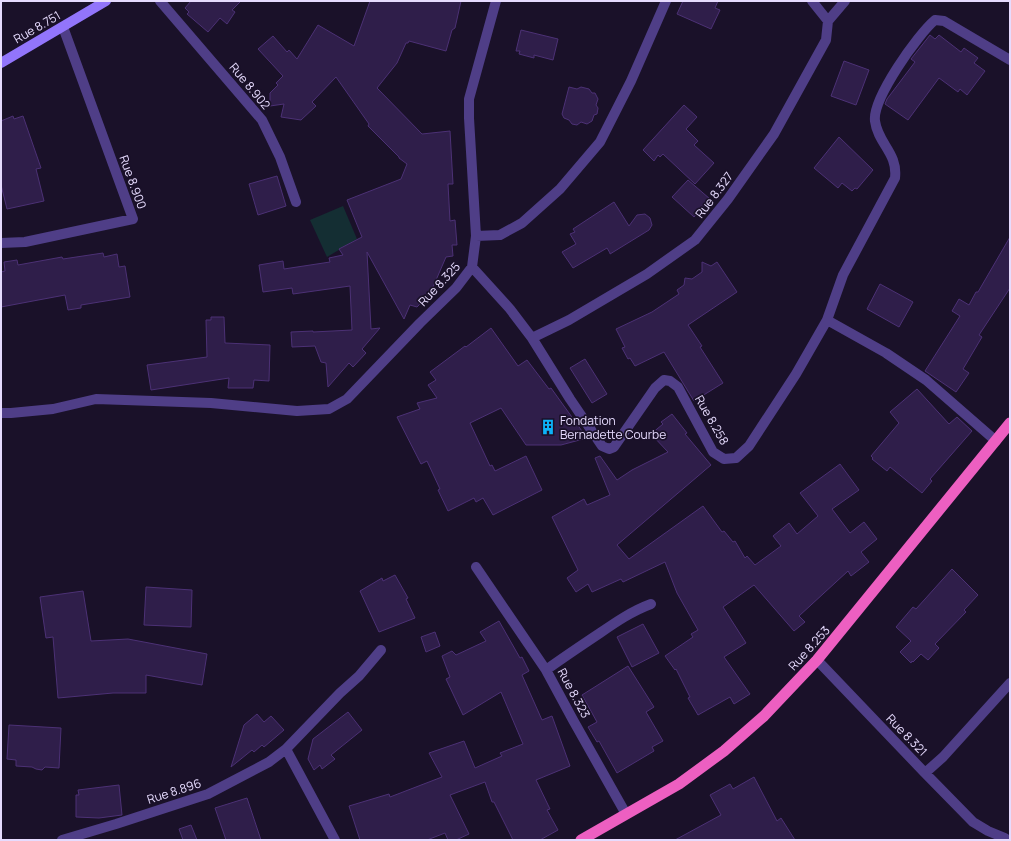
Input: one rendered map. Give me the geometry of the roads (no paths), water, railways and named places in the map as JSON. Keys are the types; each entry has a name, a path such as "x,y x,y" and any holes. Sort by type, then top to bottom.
{"highway":[{"name":"Rue 8.253","path":"581,840 679,784 724,751 764,716 817,660 1010,423"}],"main road":[{"name":"Rue 8.751","path":"1,63 63,27 95,4 106,1"}],"street":[{"name":"Rue 8.902","path":"160,1 262,120 280,156 296,202"},
{"name":"Rue 8.325","path":"1,413 53,409 96,399 211,403 297,411 329,409 347,399 456,288 472,268 476,236 469,99 496,1"},
{"path":"476,236 500,235 522,223 560,189 600,142 631,80 666,1"},
{"path":"812,1 828,21 845,1"},
{"path":"996,441 926,380 886,353 827,320 844,275 895,178 896,169 894,160 879,136 874,120 878,104 899,64 927,26 935,20 944,21 1010,60"},
{"name":"Rue 8.327","path":"532,338 568,320 646,274 695,240 728,199 774,134 826,40 828,21"},
{"name":"Rue 8.900","path":"1,243 25,242 133,219 63,27"},
{"name":"Rue 8.258","path":"472,268 510,309 532,338 570,399 602,446 609,449 614,447 655,388 664,380 670,381 678,387 713,452 724,459 736,458 749,446 796,374 827,320"},
{"path":"476,567 546,670"},
{"name":"Rue 8.323","path":"626,814 546,670 620,619 651,604"},
{"name":"Rue 8.896","path":"62,840 208,794 269,762 286,749 340,693 359,676 381,650"},
{"name":"Rue 8.321","path":"817,660 925,773 943,757 1010,683"},
{"path":"286,749 335,840"},
{"path":"925,773 973,822 988,831 1005,838"}],"place":[{"name":"Fondation Bernadette Courbe","path":"548,427"}]}
